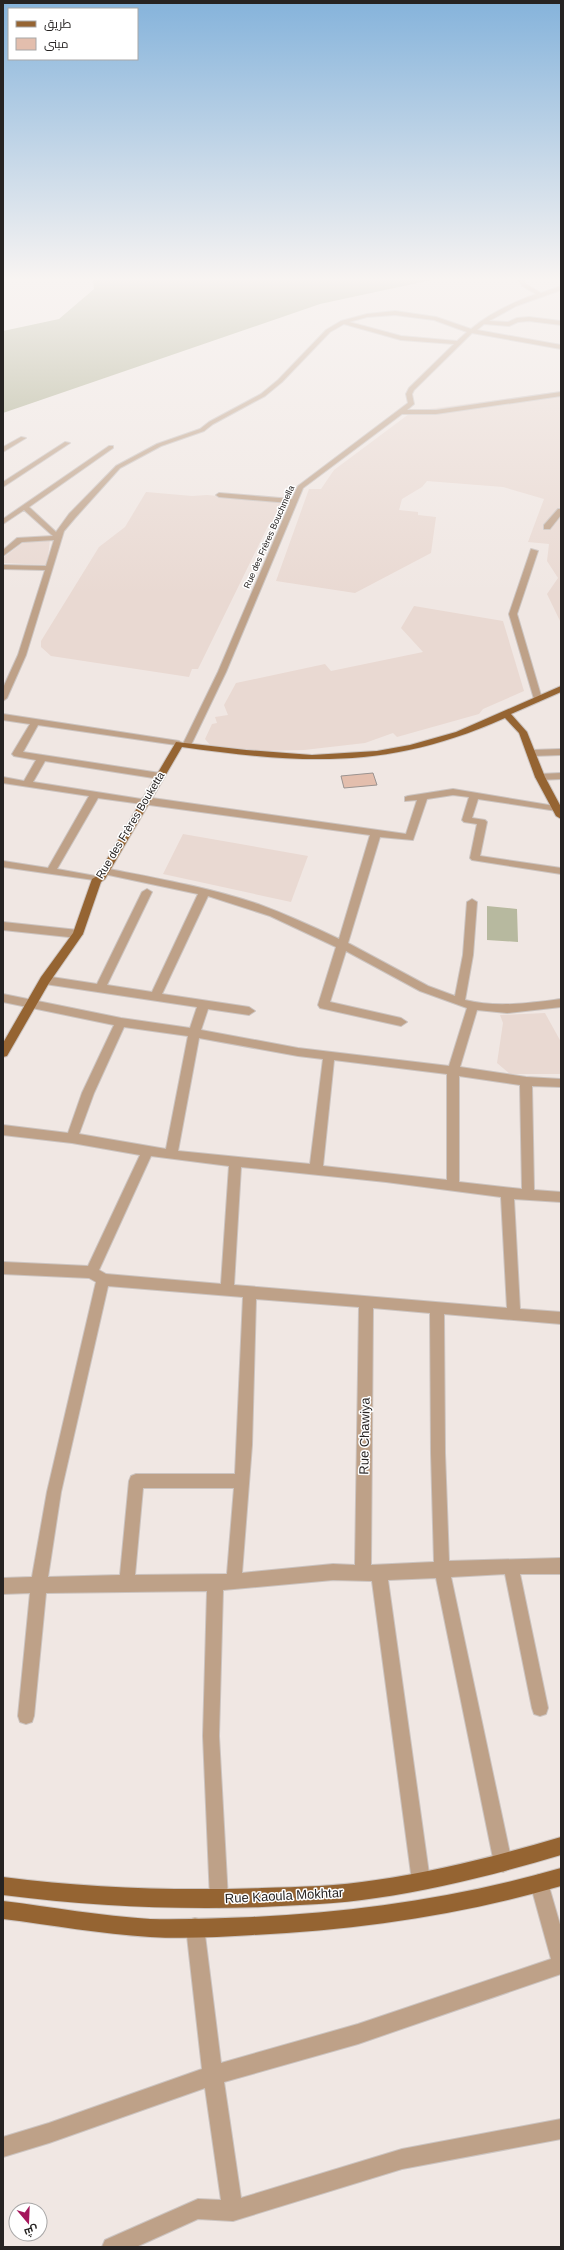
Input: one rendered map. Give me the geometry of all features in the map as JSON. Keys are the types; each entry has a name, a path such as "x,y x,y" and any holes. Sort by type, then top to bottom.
{"main road":[{"path":"183,745 281,758 357,756 442,740 506,714 561,689"},
{"path":"506,714 523,732 540,777 559,812"},
{"name":"Rue des Frères Bouketta","path":"3,1053 46,980 78,934 101,875 144,801 183,745"},
{"name":"Rue Kaoula Mokhtar","path":"3,1886 94,1897 219,1899 331,1894 390,1888 503,1863 561,1846"},
{"path":"3,1910 126,1926 195,1927 295,1924 388,1915 443,1907 561,1877"}],"street":[{"path":"3,698 6,687 26,642 62,528 72,516 118,467 159,445 202,430 211,423 254,402 276,384"},
{"name":"Rue des Frères Bouchmella","path":"183,745 222,672 300,487 411,404 409,394 411,389 416,384"},
{"path":"400,412 436,412 561,394"},
{"path":"3,450 23,438"},
{"path":"3,485 67,443"},
{"path":"3,522 111,447"},
{"path":"219,495 294,501"},
{"path":"25,507 59,538"},
{"path":"547,528 561,511"},
{"path":"3,554 20,540 59,538"},
{"path":"534,550 513,614 538,699"},
{"path":"3,576 5,567 50,568"},
{"path":"3,717 183,745"},
{"path":"35,722 17,754 160,776"},
{"path":"532,754 561,752"},
{"path":"27,784 42,758"},
{"path":"540,777 561,776"},
{"path":"3,780 410,838 423,797"},
{"path":"408,799 453,792 559,812"},
{"path":"51,871 95,794"},
{"path":"474,795 467,820 482,822 475,858 561,871"},
{"path":"376,833 341,944 324,1005 401,1022"},
{"path":"3,864 51,871 101,875 204,893 272,914 341,944 430,991 473,1006 507,1009 561,1003"},
{"path":"100,988 146,892"},
{"path":"155,997 204,893"},
{"path":"459,1002 468,955 472,902"},
{"path":"3,926 78,934"},
{"path":"46,980 249,1011"},
{"path":"3,998 121,1022 194,1033 298,1052 526,1081 561,1083"},
{"path":"171,1155 194,1033 204,1004"},
{"path":"453,1186 453,1071 473,1006"},
{"path":"72,1138 88,1092 121,1022"},
{"path":"316,1170 329,1055"},
{"path":"526,1081 528,1195"},
{"path":"3,1130 72,1138 171,1155 316,1170 507,1193 561,1197"},
{"path":"26,1716 39,1585 54,1492 98,1276 147,1152"},
{"path":"227,1290 235,1162"},
{"path":"507,1193 514,1314"},
{"path":"3,1268 98,1276 227,1290 250,1290 561,1318"},
{"path":"234,1581 243,1481 250,1290"},
{"name":"Rue Chawiya","path":"366,1300 371,1572 421,1881"},
{"path":"437,1307 438,1453 442,1569 503,1863"},
{"path":"127,1583 136,1480 243,1481"},
{"path":"3,1586 127,1583 215,1583 333,1572 371,1572 511,1566 561,1566"},
{"path":"511,1566 540,1708"},
{"path":"215,1583 211,1736 219,1899"},
{"path":"539,1883 561,1960"},
{"path":"195,1927 213,2075 233,2211"},
{"path":"3,2146 49,2133 213,2075 358,2034 561,1964"},
{"path":"112,2247 198,2209 233,2211 402,2159 561,2129"}],"shaded area":[{"path":"561,391 561,623 547,594 558,578 547,561 549,544 528,542 544,499 503,487 427,481 422,487 402,499 399,510 418,512 418,515 436,517 431,553 355,593 276,581 309,489 321,489 334,470 413,411"},
{"path":"146,492 192,496 207,495 284,502 273,524 269,524 198,669 192,669 189,677 51,656 41,647 41,641 99,547 125,527"},
{"path":"50,540 47,565 3,563 3,558 25,541"},
{"path":"414,606 503,621 524,691 483,709 479,714 397,737 393,733 365,743 304,750 262,751 210,745 205,739 212,724 217,723 215,717 228,715 224,705 236,683 325,664 331,671 423,652 401,628"},
{"path":"183,834 308,856 291,902 163,874"},
{"path":"545,1013 561,1042 561,1074 510,1074 497,1063 503,1023 500,1015"}],"green space":[{"path":"3,384 87,384 3,413"},
{"path":"487,906 517,909 518,942 487,940"}],"building":[{"path":"373,773 377,785 344,788 341,776"}]}
